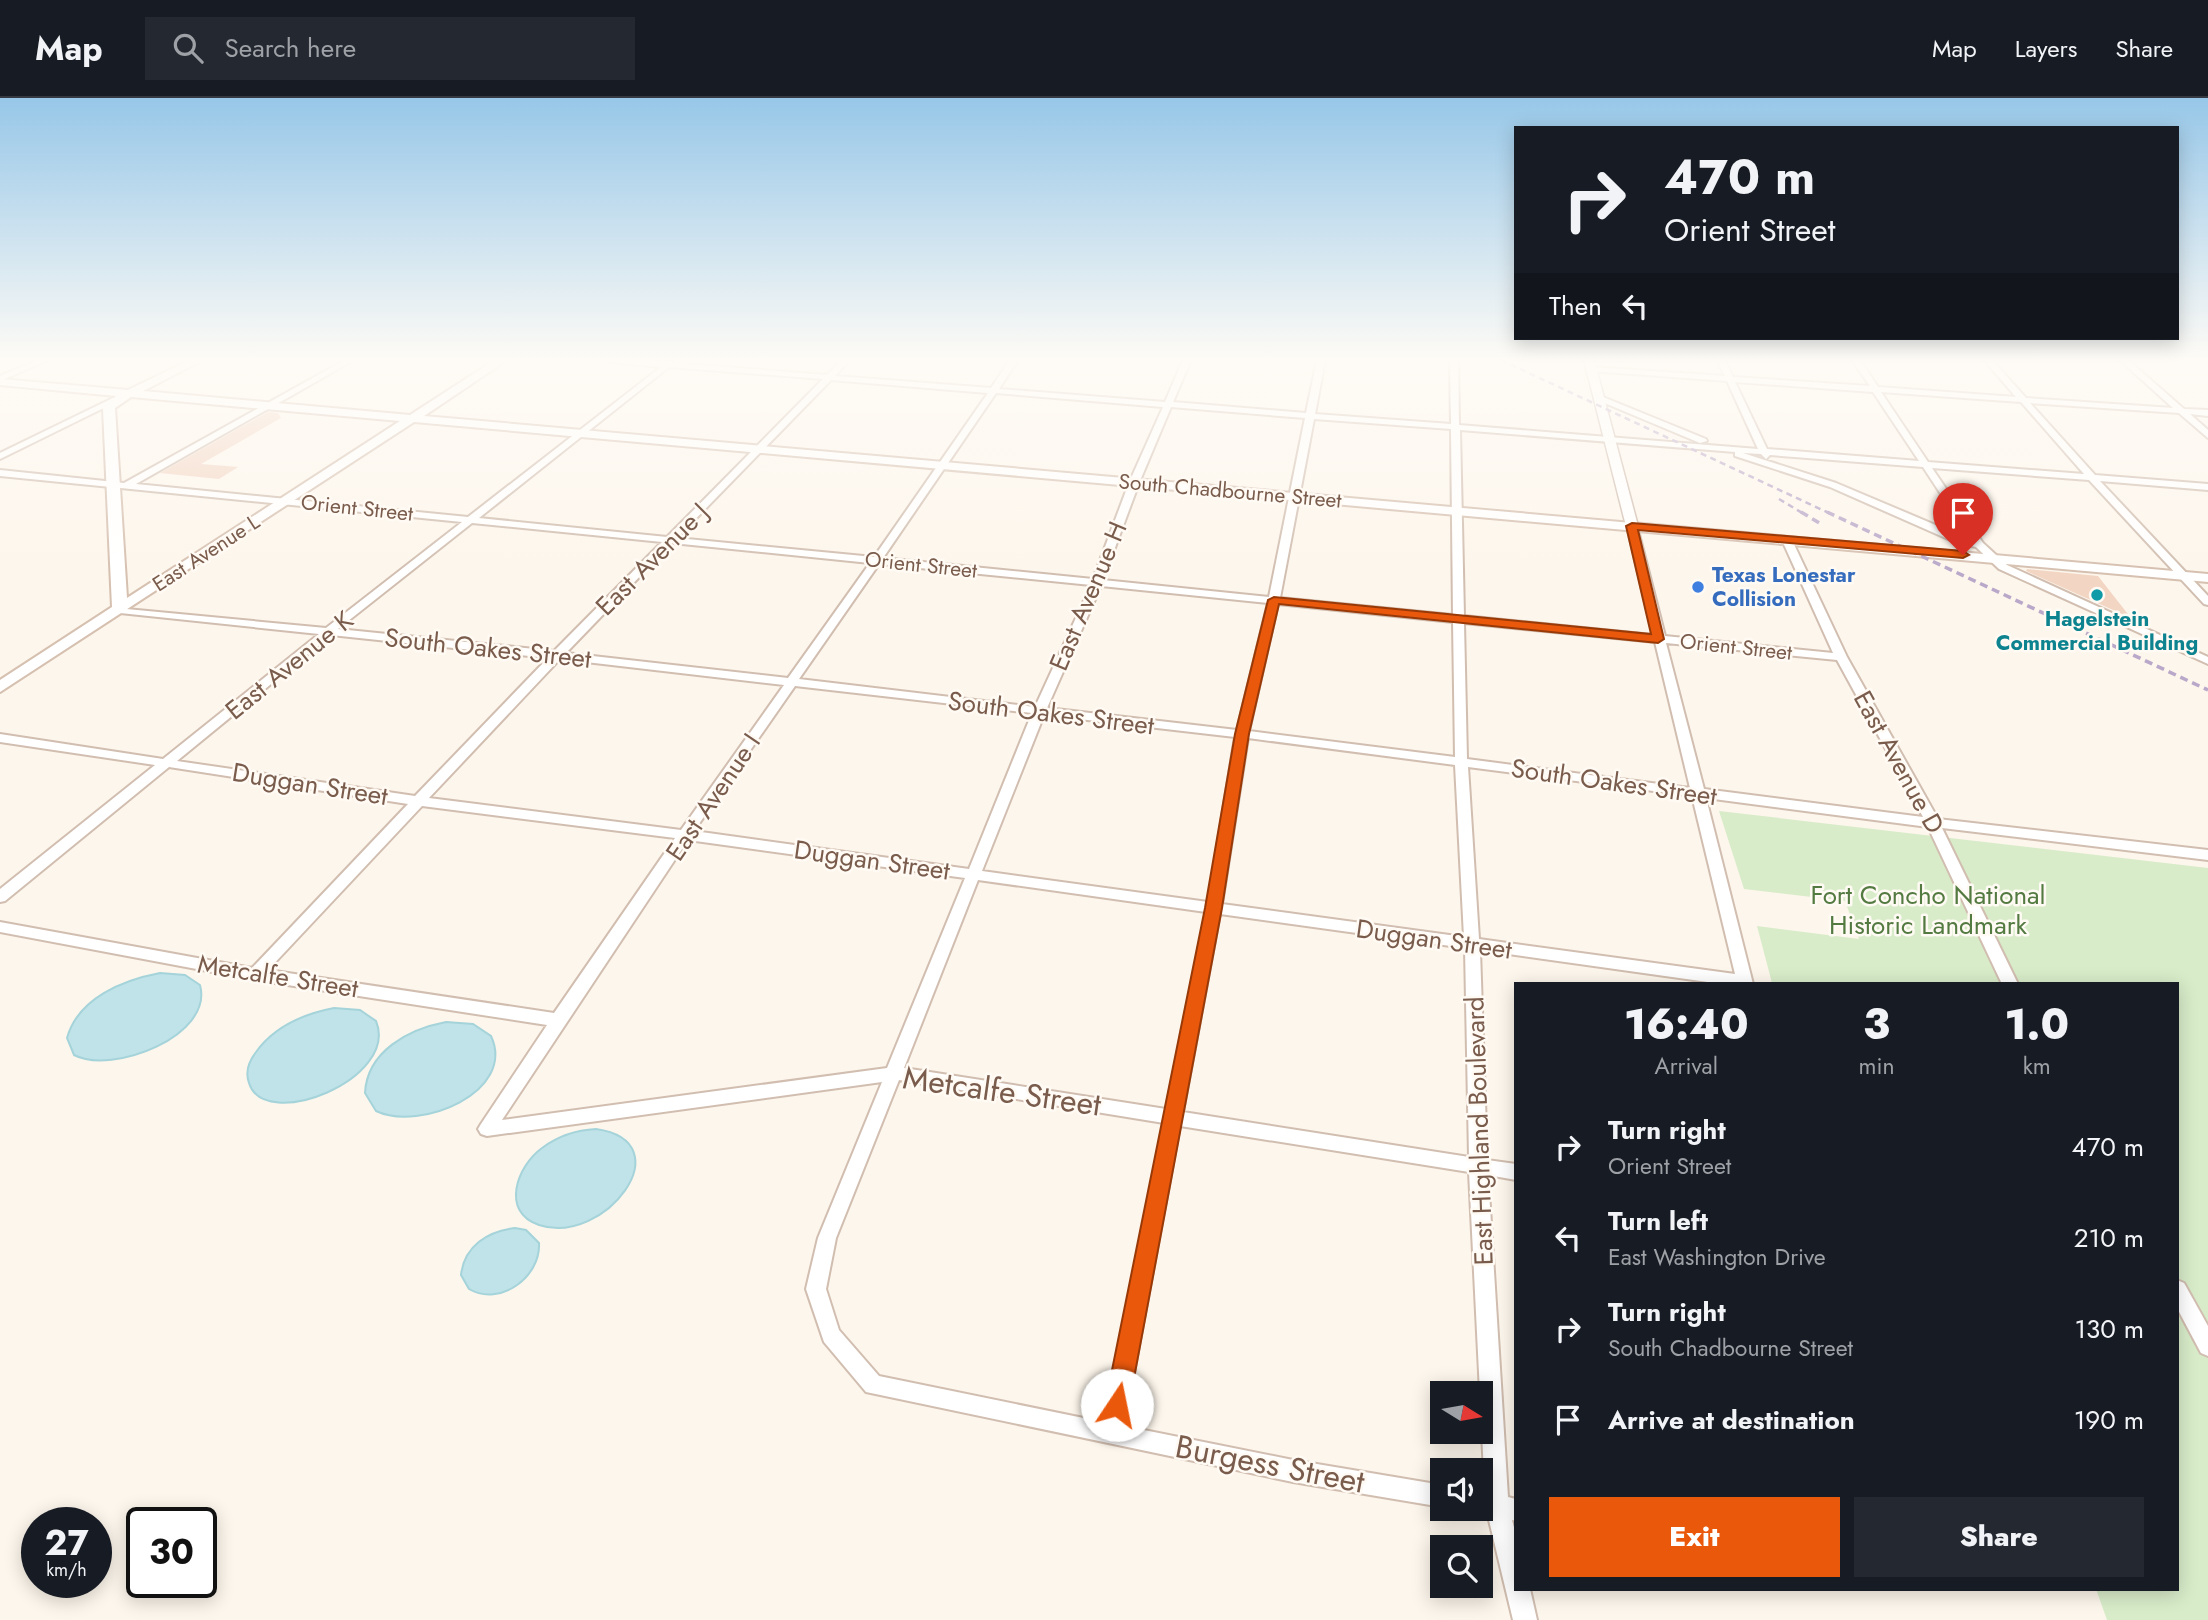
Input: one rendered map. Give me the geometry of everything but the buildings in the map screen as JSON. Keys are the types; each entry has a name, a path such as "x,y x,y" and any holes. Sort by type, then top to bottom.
{"main road":[{"path":"107,431 120,610"},
{"name":"East Avenue L","path":"0,687 393,431"},
{"name":"South Chadbourne Street","path":"555,431 2208,578"}],"street":[{"path":"0,456 58,431"},
{"path":"127,485 223,431"},
{"name":"East Avenue K","path":"0,897 581,431"},
{"name":"East Avenue J","path":"255,974 557,655 777,431"},
{"name":"East Avenue I","path":"487,1129 557,1020 790,683 878,561 964,431"},
{"name":"East Avenue H","path":"831,1335 816,1289 827,1238 896,1073 1039,712 1097,583 1135,482 1158,431"},
{"path":"1112,1432 1214,908 1242,734 1274,600 1308,431"},
{"name":"East Highland Boulevard","path":"1457,431 1461,762 1472,944 1478,1166 1498,1506 1514,1573"},
{"path":"1513,431 2208,487"},
{"path":"1607,431 1745,982"},
{"path":"1678,431 1713,446 1833,485 1979,545"},
{"path":"1754,431 1769,463"},
{"path":"1904,431 1990,558 2003,567 2208,661"},
{"path":"2052,431 2208,602"},
{"name":"Orient Street","path":"0,472 1841,657"},
{"name":"East Avenue D","path":"1787,540 1841,657 1933,823 2009,982"},
{"name":"South Oakes Street","path":"120,610 557,655 1242,734 1572,774 1933,823 2208,855"},
{"name":"Duggan Street","path":"0,738 418,801 975,874 1745,982"},
{"name":"Metcalfe Street","path":"0,927 255,974 557,1020"},
{"name":"Metcalfe Street","path":"487,1129 896,1073 1514,1172"},
{"path":"2179,1293 2208,1346"},
{"name":"Burgess Street","path":"831,1335 873,1385 1293,1471 1430,1494"},
{"path":"1518,1591 1525,1620"}],"green space":[{"name":"Fort Concho National Historic Landmark","path":"1719,811 2208,868 2208,1620 2107,1620 2097,1591 2179,1591 2179,982 1772,982 1757,926 1859,939 1845,901 1744,889"}],"water":[{"path":"160,973 185,975 200,985 200,1003 192,1020 176,1035 156,1047 134,1055 112,1060 91,1060 74,1055 67,1038 81,1012 117,986"},
{"path":"334,1008 360,1010 376,1021 378,1042 368,1062 350,1079 327,1093 302,1101 279,1103 260,1097 249,1083 248,1071 251,1059 263,1043 290,1023"},
{"path":"446,1022 473,1024 491,1036 495,1056 490,1074 478,1090 439,1111 416,1116 395,1116 376,1111 365,1093 373,1065 392,1044 405,1036"},
{"path":"596,1129 622,1138 634,1153 634,1171 625,1190 609,1208 588,1221 564,1228 539,1225 527,1219 516,1200 516,1188 533,1156 561,1137"},
{"path":"515,1228 526,1230 539,1243 538,1255 526,1277 516,1286 493,1294 481,1294 469,1289 461,1275 472,1248 487,1237"}],"railway":[{"path":"1653,431 1831,514"},
{"path":"1779,499 1804,514"},
{"path":"1801,512 1821,524"},
{"path":"1827,512 2208,690"}],"place":[{"name":"Texas Lonestar Collision","path":"1698,587"},
{"name":"Hagelstein Commercial Building","path":"2097,595"}],"route":[{"path":"1117,1405 1214,908 1242,734 1274,600 1658,639 1632,526 1963,555"}]}
